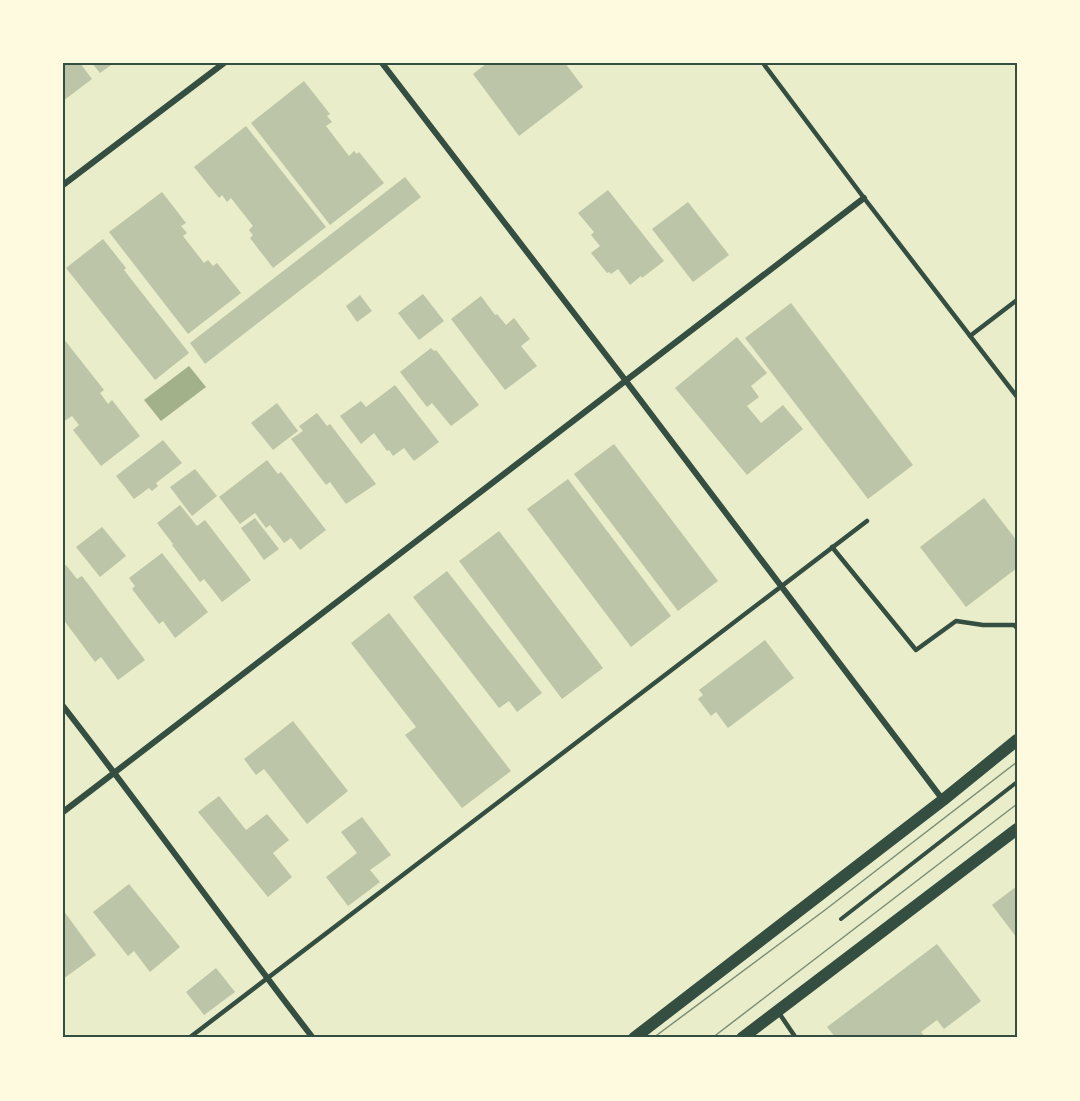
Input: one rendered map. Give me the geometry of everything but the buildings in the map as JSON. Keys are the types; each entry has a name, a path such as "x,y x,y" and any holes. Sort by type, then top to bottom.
{"main road":[{"path":"634,1038 943,800 1017,740"},
{"path":"742,1038 1017,829"}],"street":[{"path":"63,185 224,63"},
{"path":"382,63 943,800"},
{"path":"63,812 864,198"},
{"path":"63,706 115,772 313,1038"}],"lane":[{"path":"763,63 1017,397"},
{"path":"970,336 1017,300"},
{"path":"189,1038 867,521"},
{"path":"832,547 916,650 956,621 983,625 1014,625 1017,628"},
{"path":"777,1011 796,1038"}],"path":[{"path":"841,919 1017,782"}],"shaded area":[{"path":"189,366 206,387 161,421 144,400"}],"tram line":[{"path":"653,1038 825,910 1017,762"},
{"path":"712,1038 1017,804"}]}
